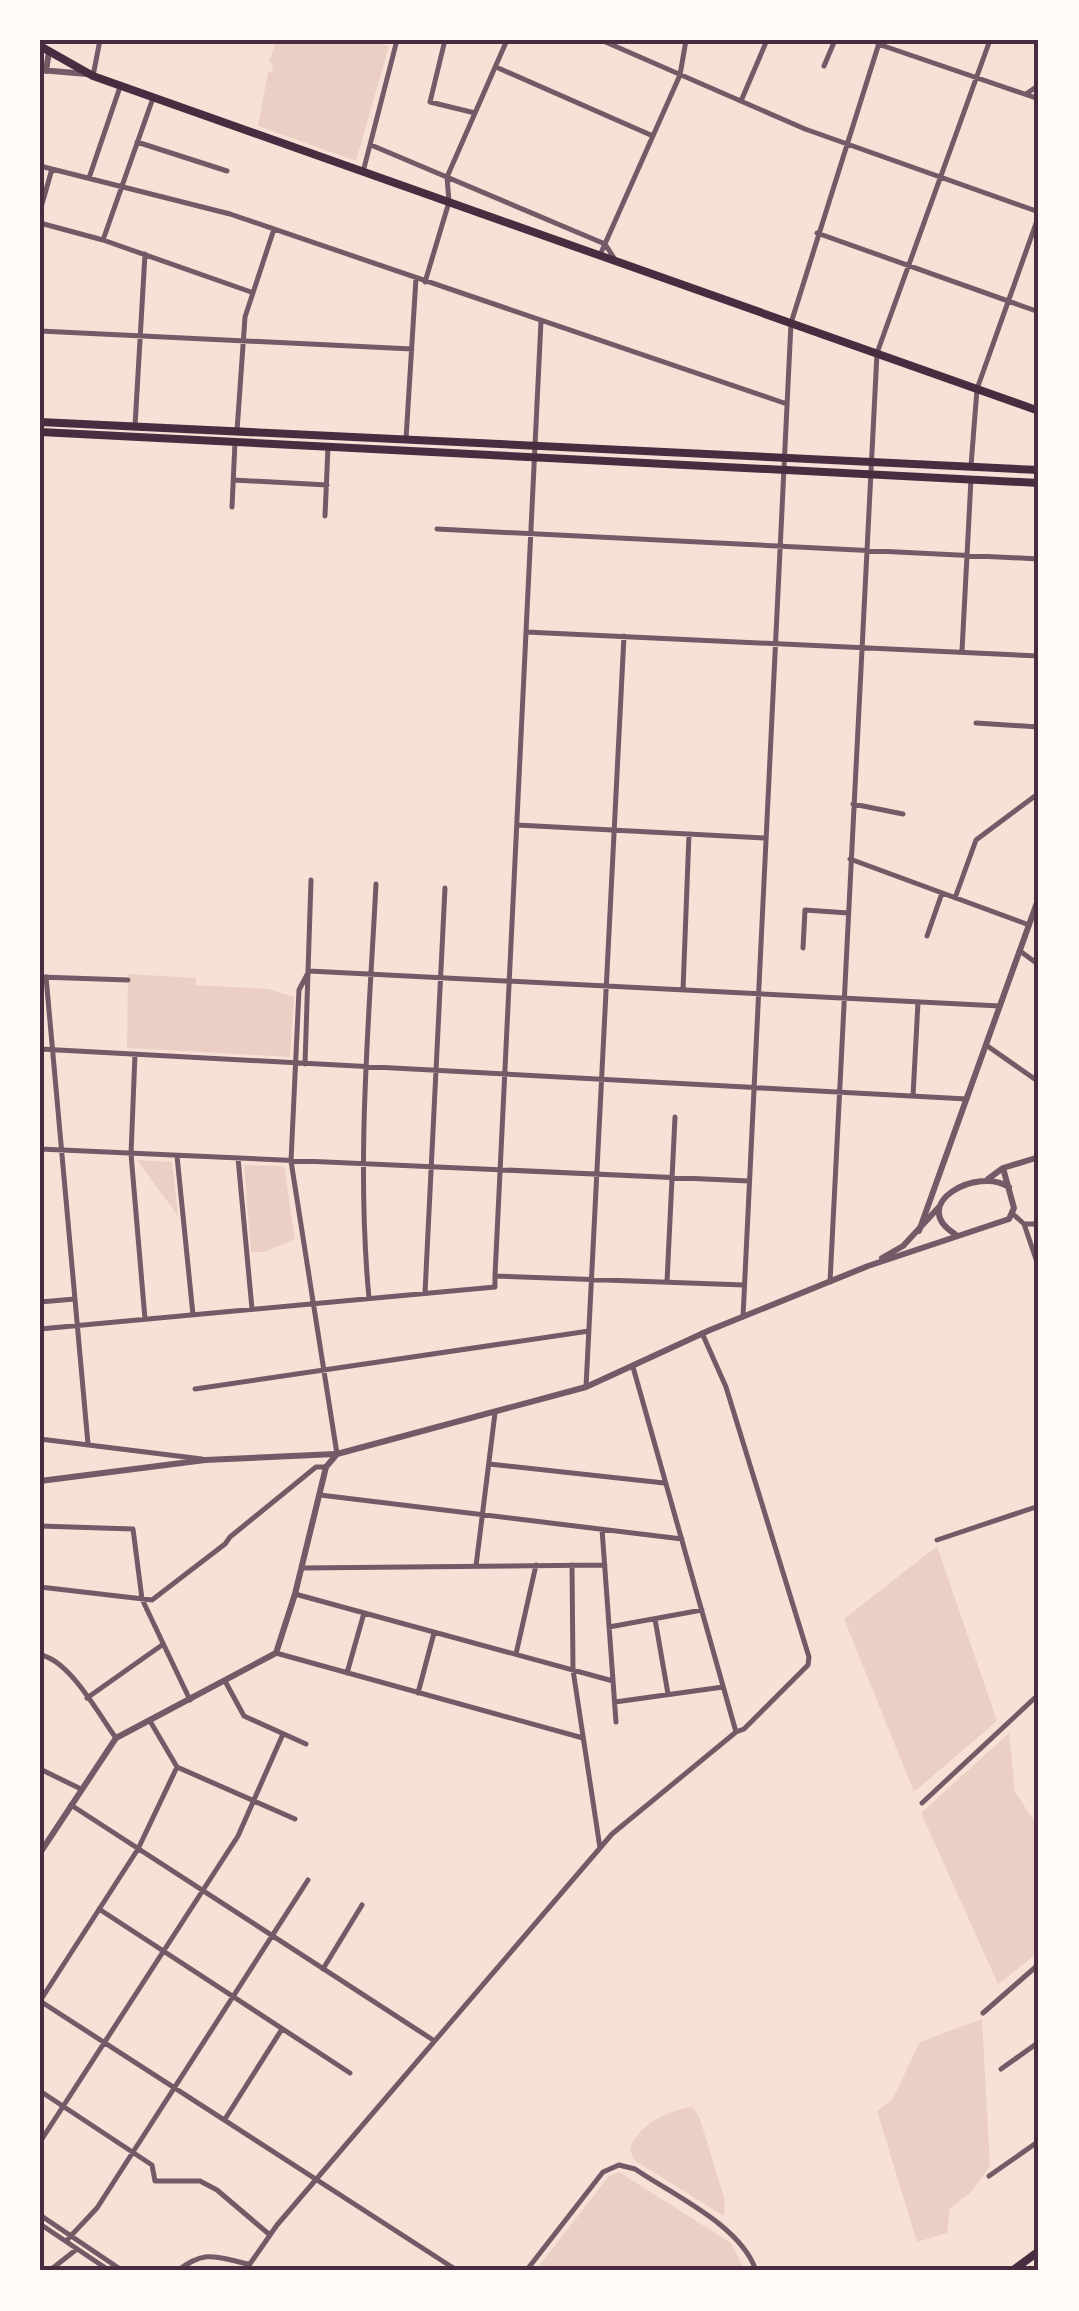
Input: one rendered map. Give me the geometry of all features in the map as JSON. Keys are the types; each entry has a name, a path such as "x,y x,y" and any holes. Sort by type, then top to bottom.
{"main road":[{"path":"44,48 90,75 120,86 1039,411"},
{"path":"40,422 1039,470"},
{"path":"40,432 1039,483"},
{"path":"1012,2271 1039,2251"}],"street":[{"path":"44,48 43,70 90,75 100,40"},
{"path":"363,172 397,40"},
{"path":"445,40 430,102 475,113"},
{"path":"425,282 449,202 447,177 506,40"},
{"path":"601,40 847,144 1039,213 977,389 971,466"},
{"path":"600,256 682,77 686,40"},
{"path":"742,101 767,40"},
{"path":"824,66 835,40"},
{"path":"830,1282 877,354 990,40"},
{"path":"743,1317 791,323 879,42 1039,98"},
{"path":"496,66 653,136"},
{"path":"1026,94 1039,85"},
{"path":"89,178 120,86"},
{"path":"103,240 153,98"},
{"path":"138,142 228,171"},
{"path":"371,145 605,244 615,261"},
{"path":"40,166 230,214 787,404"},
{"path":"40,212 52,169"},
{"path":"538,234 544,218"},
{"path":"40,223 103,240 250,292"},
{"path":"237,431 242,340 250,292 274,229"},
{"path":"817,232 1039,312"},
{"path":"135,426 145,254"},
{"path":"406,440 416,278"},
{"path":"40,1329 78,1329 86,1324 494,1287 541,321"},
{"path":"40,331 412,349"},
{"path":"51,422 51,433"},
{"path":"232,507 235,442"},
{"path":"325,516 328,447"},
{"path":"962,652 971,479"},
{"path":"233,480 327,485"},
{"path":"437,529 1039,559"},
{"path":"526,632 1039,656"},
{"path":"586,1387 624,636"},
{"path":"976,723 1039,727"},
{"path":"955,898 976,840 1039,792"},
{"path":"853,804 903,814"},
{"path":"517,825 766,838"},
{"path":"683,990 690,834"},
{"path":"850,859 1029,926"},
{"path":"305,1064 312,880"},
{"path":"369,1298 363,1232 363,1164 376,884"},
{"path":"425,1293 445,888"},
{"path":"926,936 942,893"},
{"path":"919,1230 1039,897"},
{"path":"803,948 805,910 848,913"},
{"path":"1020,951 1039,965"},
{"path":"309,971 1000,1006"},
{"path":"309,971 299,990 291,1161 337,1454"},
{"path":"88,1444 43,977 128,980"},
{"path":"913,1096 918,1002"},
{"path":"986,1045 1039,1082"},
{"path":"40,1049 967,1099"},
{"path":"135,1054 131,1154 145,1319"},
{"path":"667,1282 674,1117"},
{"path":"40,1150 749,1182"},
{"path":"177,1156 193,1314"},
{"path":"868,1266 903,1246 953,1190 1038,1156"},
{"path":"238,1158 252,1309"},
{"path":"40,1482 205,1460 337,1454 586,1387 702,1333 868,1266 1009,1219 1013,1214 1007,1167"},
{"path":"942,1171 943,1223 956,1235"},
{"path":"988,1179 1010,1187"},
{"path":"1013,1214 1027,1224 1039,1224"},
{"path":"1027,1224 1039,1268"},
{"path":"496,1276 744,1285"},
{"path":"40,1302 74,1295"},
{"path":"194,1389 589,1332"},
{"path":"177,2271 206,2255 247,2268 316,2179 600,1848 625,1822 744,1729 805,1670 810,1656 726,1388 702,1333"},
{"path":"633,1367 736,1732"},
{"path":"476,1566 495,1413"},
{"path":"40,1439 205,1460"},
{"path":"40,1853 116,1738 276,1653 302,1568 326,1466 337,1454"},
{"path":"488,1464 666,1483"},
{"path":"40,1587 152,1600 316,1467 326,1466"},
{"path":"320,1495 682,1538"},
{"path":"937,1540 1039,1506"},
{"path":"40,1526 133,1529 142,1599 190,1700"},
{"path":"602,1529 616,1722"},
{"path":"516,1654 536,1565"},
{"path":"572,1565 573,1670 600,1848"},
{"path":"302,1568 605,1565"},
{"path":"295,1594 613,1681"},
{"path":"609,1626 702,1610"},
{"path":"347,1673 364,1613"},
{"path":"656,1618 668,1694"},
{"path":"418,1692 434,1632"},
{"path":"87,1698 163,1644"},
{"path":"276,1653 583,1738"},
{"path":"40,1655 50,1656 65,1668 116,1738"},
{"path":"225,1681 244,1716 306,1744"},
{"path":"615,1702 723,1686"},
{"path":"922,1803 1039,1694"},
{"path":"150,1721 177,1766 295,1819"},
{"path":"40,2142 238,1836 283,1734"},
{"path":"177,1766 138,1849 40,2001 458,2271"},
{"path":"40,1770 81,1789"},
{"path":"70,1805 433,2040"},
{"path":"68,2238 97,2208 308,1880"},
{"path":"323,1969 362,1904"},
{"path":"99,1909 350,2073"},
{"path":"983,2013 1039,1964"},
{"path":"224,2120 282,2028"},
{"path":"1001,2069 1039,2042"},
{"path":"40,2091 152,2165 155,2181 200,2180 270,2235"},
{"path":"988,2176 1039,2140"},
{"path":"526,2271 604,2172 619,2165 635,2170 737,2238 751,2256 756,2271"},
{"path":"40,2215 110,2271"},
{"path":"40,2224 123,2271"},
{"path":"49,2271 77,2248"}],"shaded area":[{"path":"276,40 363,40 389,46 356,161 258,126"},
{"path":"128,974 196,978 196,985 268,989 294,997 290,1057 127,1048"},
{"path":"137,1160 172,1162 178,1216"},
{"path":"244,1165 284,1166 295,1239 264,1252 251,1252"},
{"path":"937,1546 997,1721 914,1792 844,1619"},
{"path":"1009,1733 1015,1792 1039,1828 1039,1952 998,1984 921,1813"},
{"path":"982,2019 990,2166 970,2193 950,2208 947,2233 917,2242 877,2111 892,2100 920,2042"},
{"path":"693,2107 725,2201 724,2216 634,2160 630,2150 646,2126 674,2111"},
{"path":"619,2172 731,2243 745,2271 535,2271 609,2176"}]}
